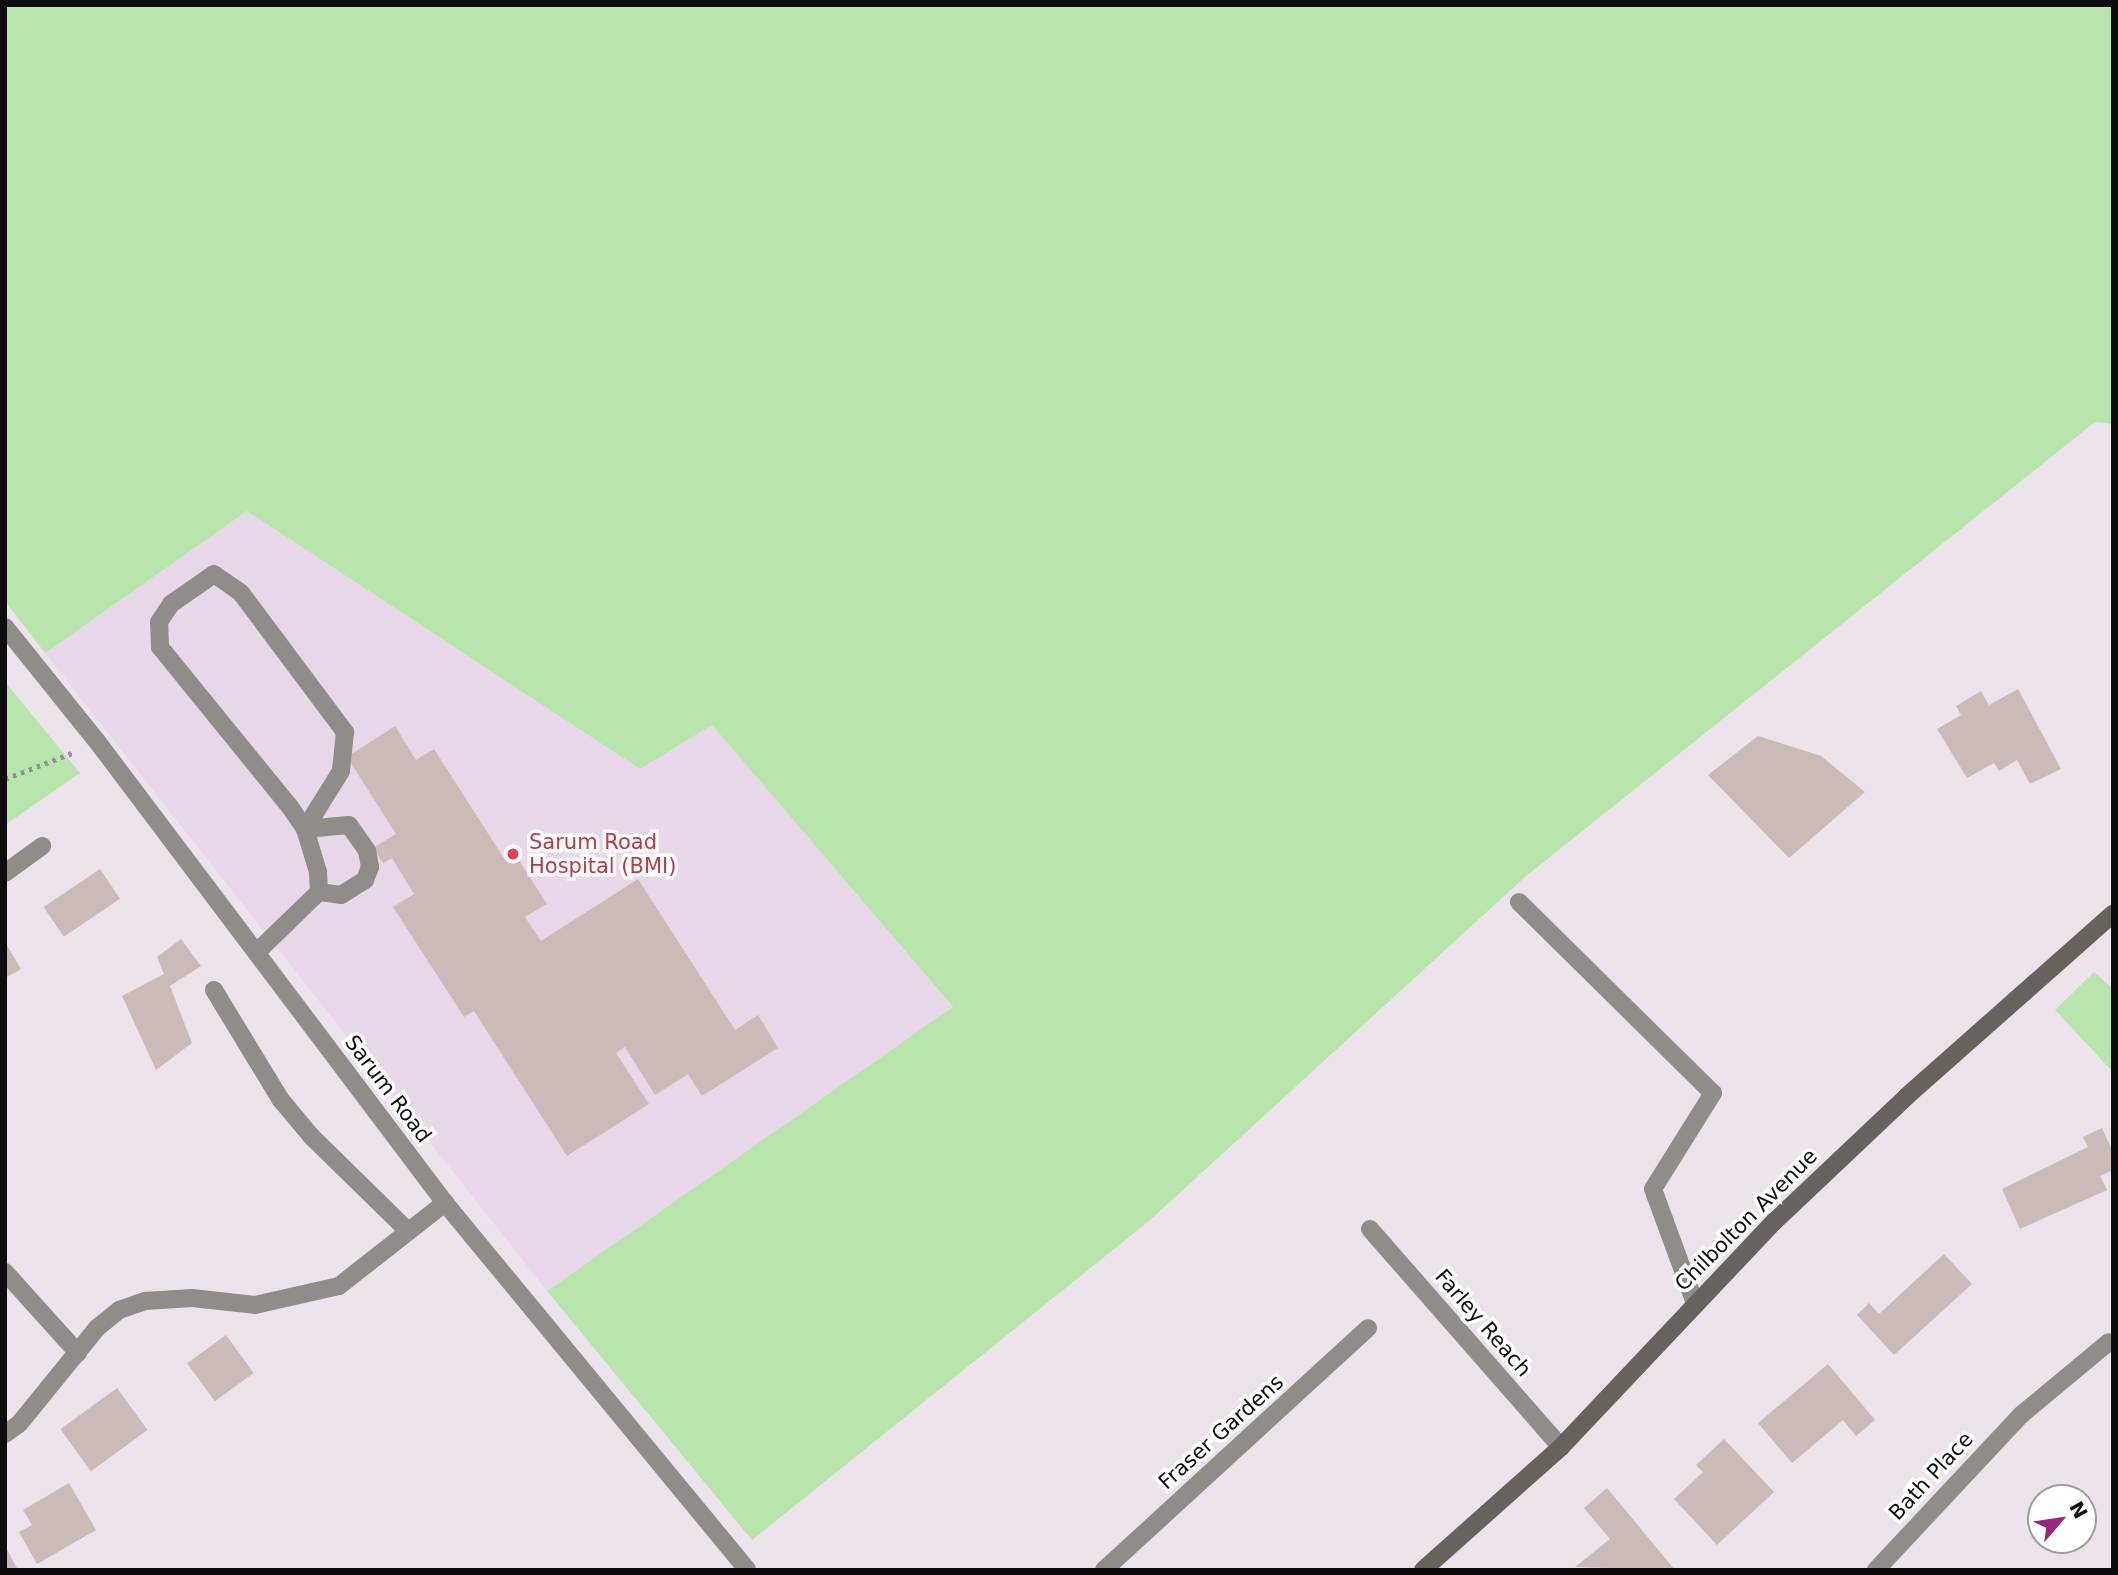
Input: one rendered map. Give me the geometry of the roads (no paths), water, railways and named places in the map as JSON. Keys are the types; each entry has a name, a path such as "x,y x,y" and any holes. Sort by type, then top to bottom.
{"main road":[{"name":"Chilbolton Avenue","path":"1423,1570 1562,1447 1695,1303 1908,1096 2113,914"}],"street":[{"path":"305,829 341,771 345,732 240,593 214,574 171,604 159,622 160,647 305,829 319,892"},
{"name":"Sarum Road","path":"5,627 257,952 445,1203 747,1570"},
{"path":"305,829 349,825 367,851 370,867 365,880 341,895 319,892"},
{"path":"5,873 42,846"},
{"path":"257,952 319,892"},
{"path":"1519,902 1713,1093 1653,1189 1695,1303"},
{"path":"214,990 281,1100 311,1136 408,1231"},
{"path":"5,1434 19,1424 97,1328 119,1310 145,1301 192,1298 255,1306 339,1286 445,1203"},
{"name":"Farley Reach","path":"1370,1229 1562,1447"},
{"path":"5,1272 78,1353"},
{"name":"Fraser Gardens","path":"1104,1570 1368,1328"},
{"name":"Bath Place","path":"1876,1570 2021,1415 2109,1342"}],"place":[{"name":"Sarum Road Hospital (BMI)","path":"513,854"}]}
